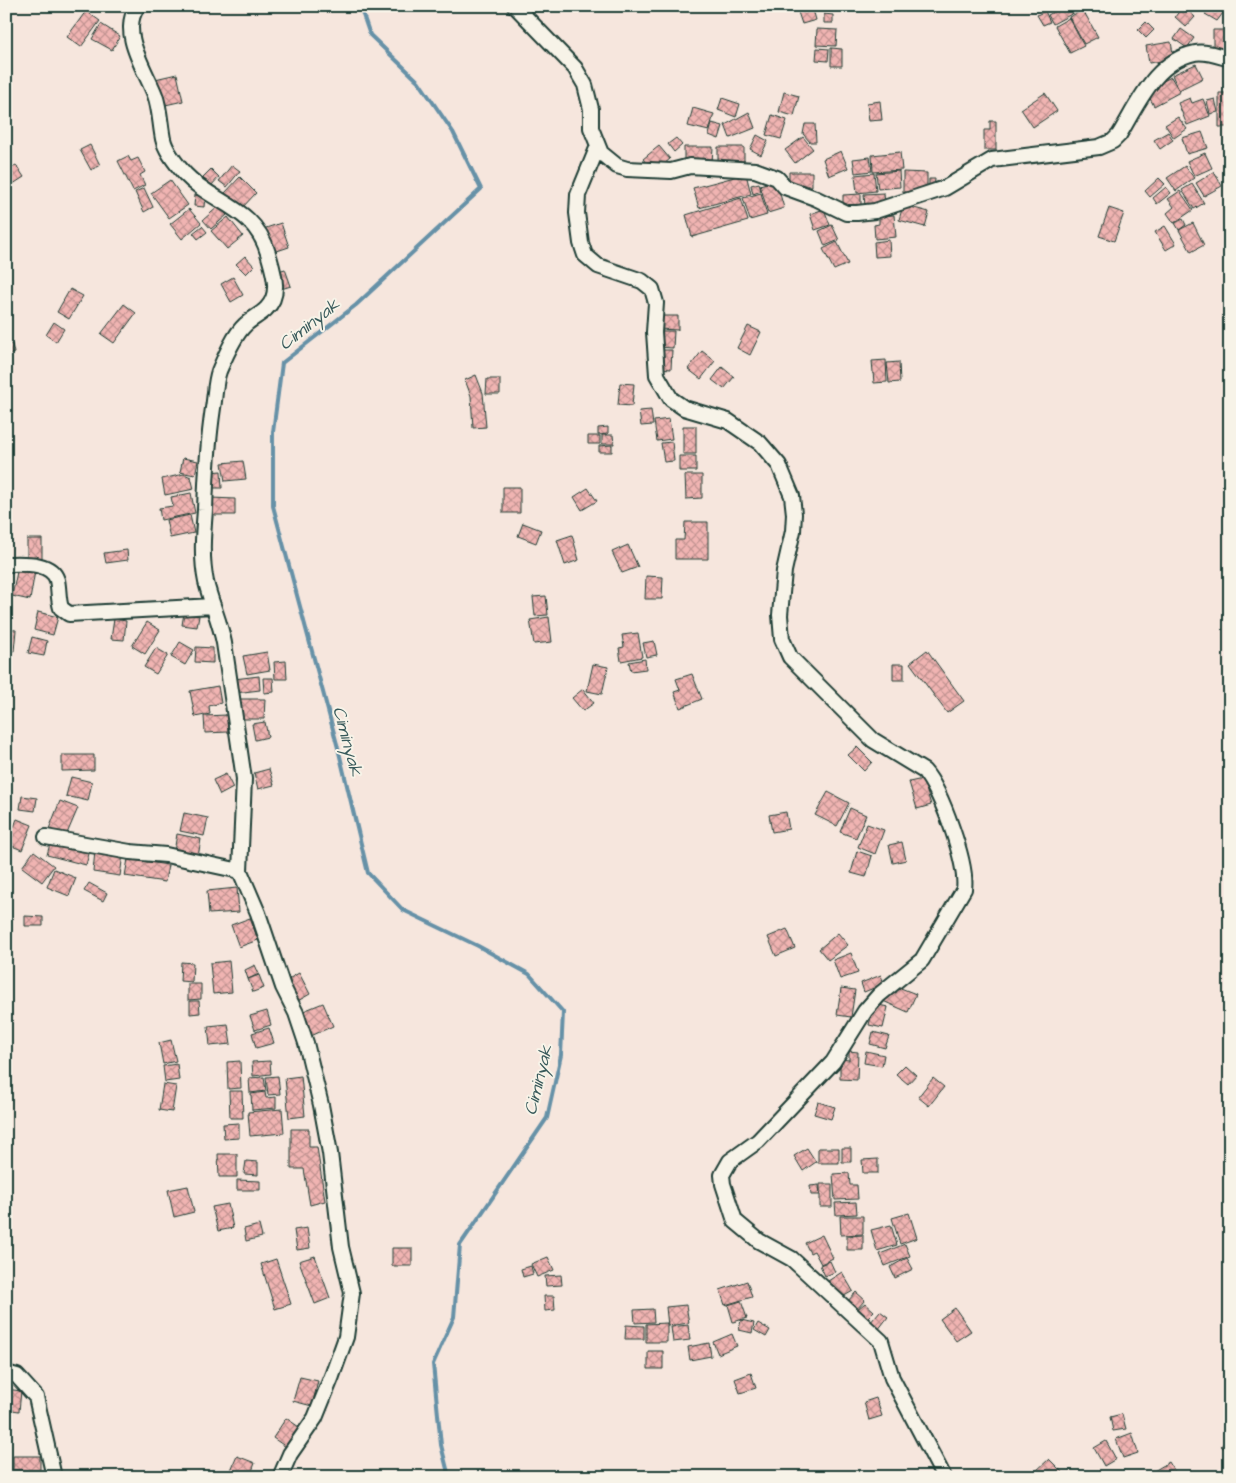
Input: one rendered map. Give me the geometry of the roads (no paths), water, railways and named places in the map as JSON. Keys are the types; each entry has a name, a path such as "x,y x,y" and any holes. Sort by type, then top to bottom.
{"street":[{"path":"138,6 134,11 132,35 155,96 163,141 173,159 186,175 202,190 222,200 242,214 259,232 267,250 276,285 274,299 267,308 244,326 218,374 209,434 203,546 206,582 224,643 244,779 240,871 258,913 283,988 296,1012 306,1043 330,1153 341,1247 352,1293 346,1337 329,1384 315,1418 290,1454 280,1477"},
{"path":"514,6 575,68 585,85 590,109 591,128 598,146 607,159 627,169 671,170 690,166 755,170 777,178 785,187 815,198 846,213 875,211 945,188 992,160 1010,156 1099,147 1113,141 1149,85 1168,66 1196,53 1230,59"},
{"path":"598,146 578,195 577,213 580,243 585,255 598,266 642,281 652,290 656,303 654,332 657,375 671,399 684,408 728,421 760,443 780,465 792,496 794,514 784,571 780,614 782,639 790,658 873,740 924,771 930,778 938,790 952,829 964,872 966,880 964,890 922,960 879,995 865,1011 833,1062 758,1141 730,1161 722,1175 735,1221 759,1241 792,1259 881,1341 892,1378 944,1477"},
{"path":"6,564 43,566 49,569 57,581 61,608 69,614 213,606"},
{"path":"46,837 130,852 166,855 240,871"},
{"path":"6,1373 17,1376 36,1397 54,1477"}],"waterway":[{"name":"Ciminyak","path":"360,6 370,35 419,82 453,132 481,189 356,305 282,363 273,432 273,506 338,748 368,873 403,910 478,946 529,974 563,1012 561,1055 547,1118 460,1245 454,1317 433,1364 441,1445 449,1477"}]}
